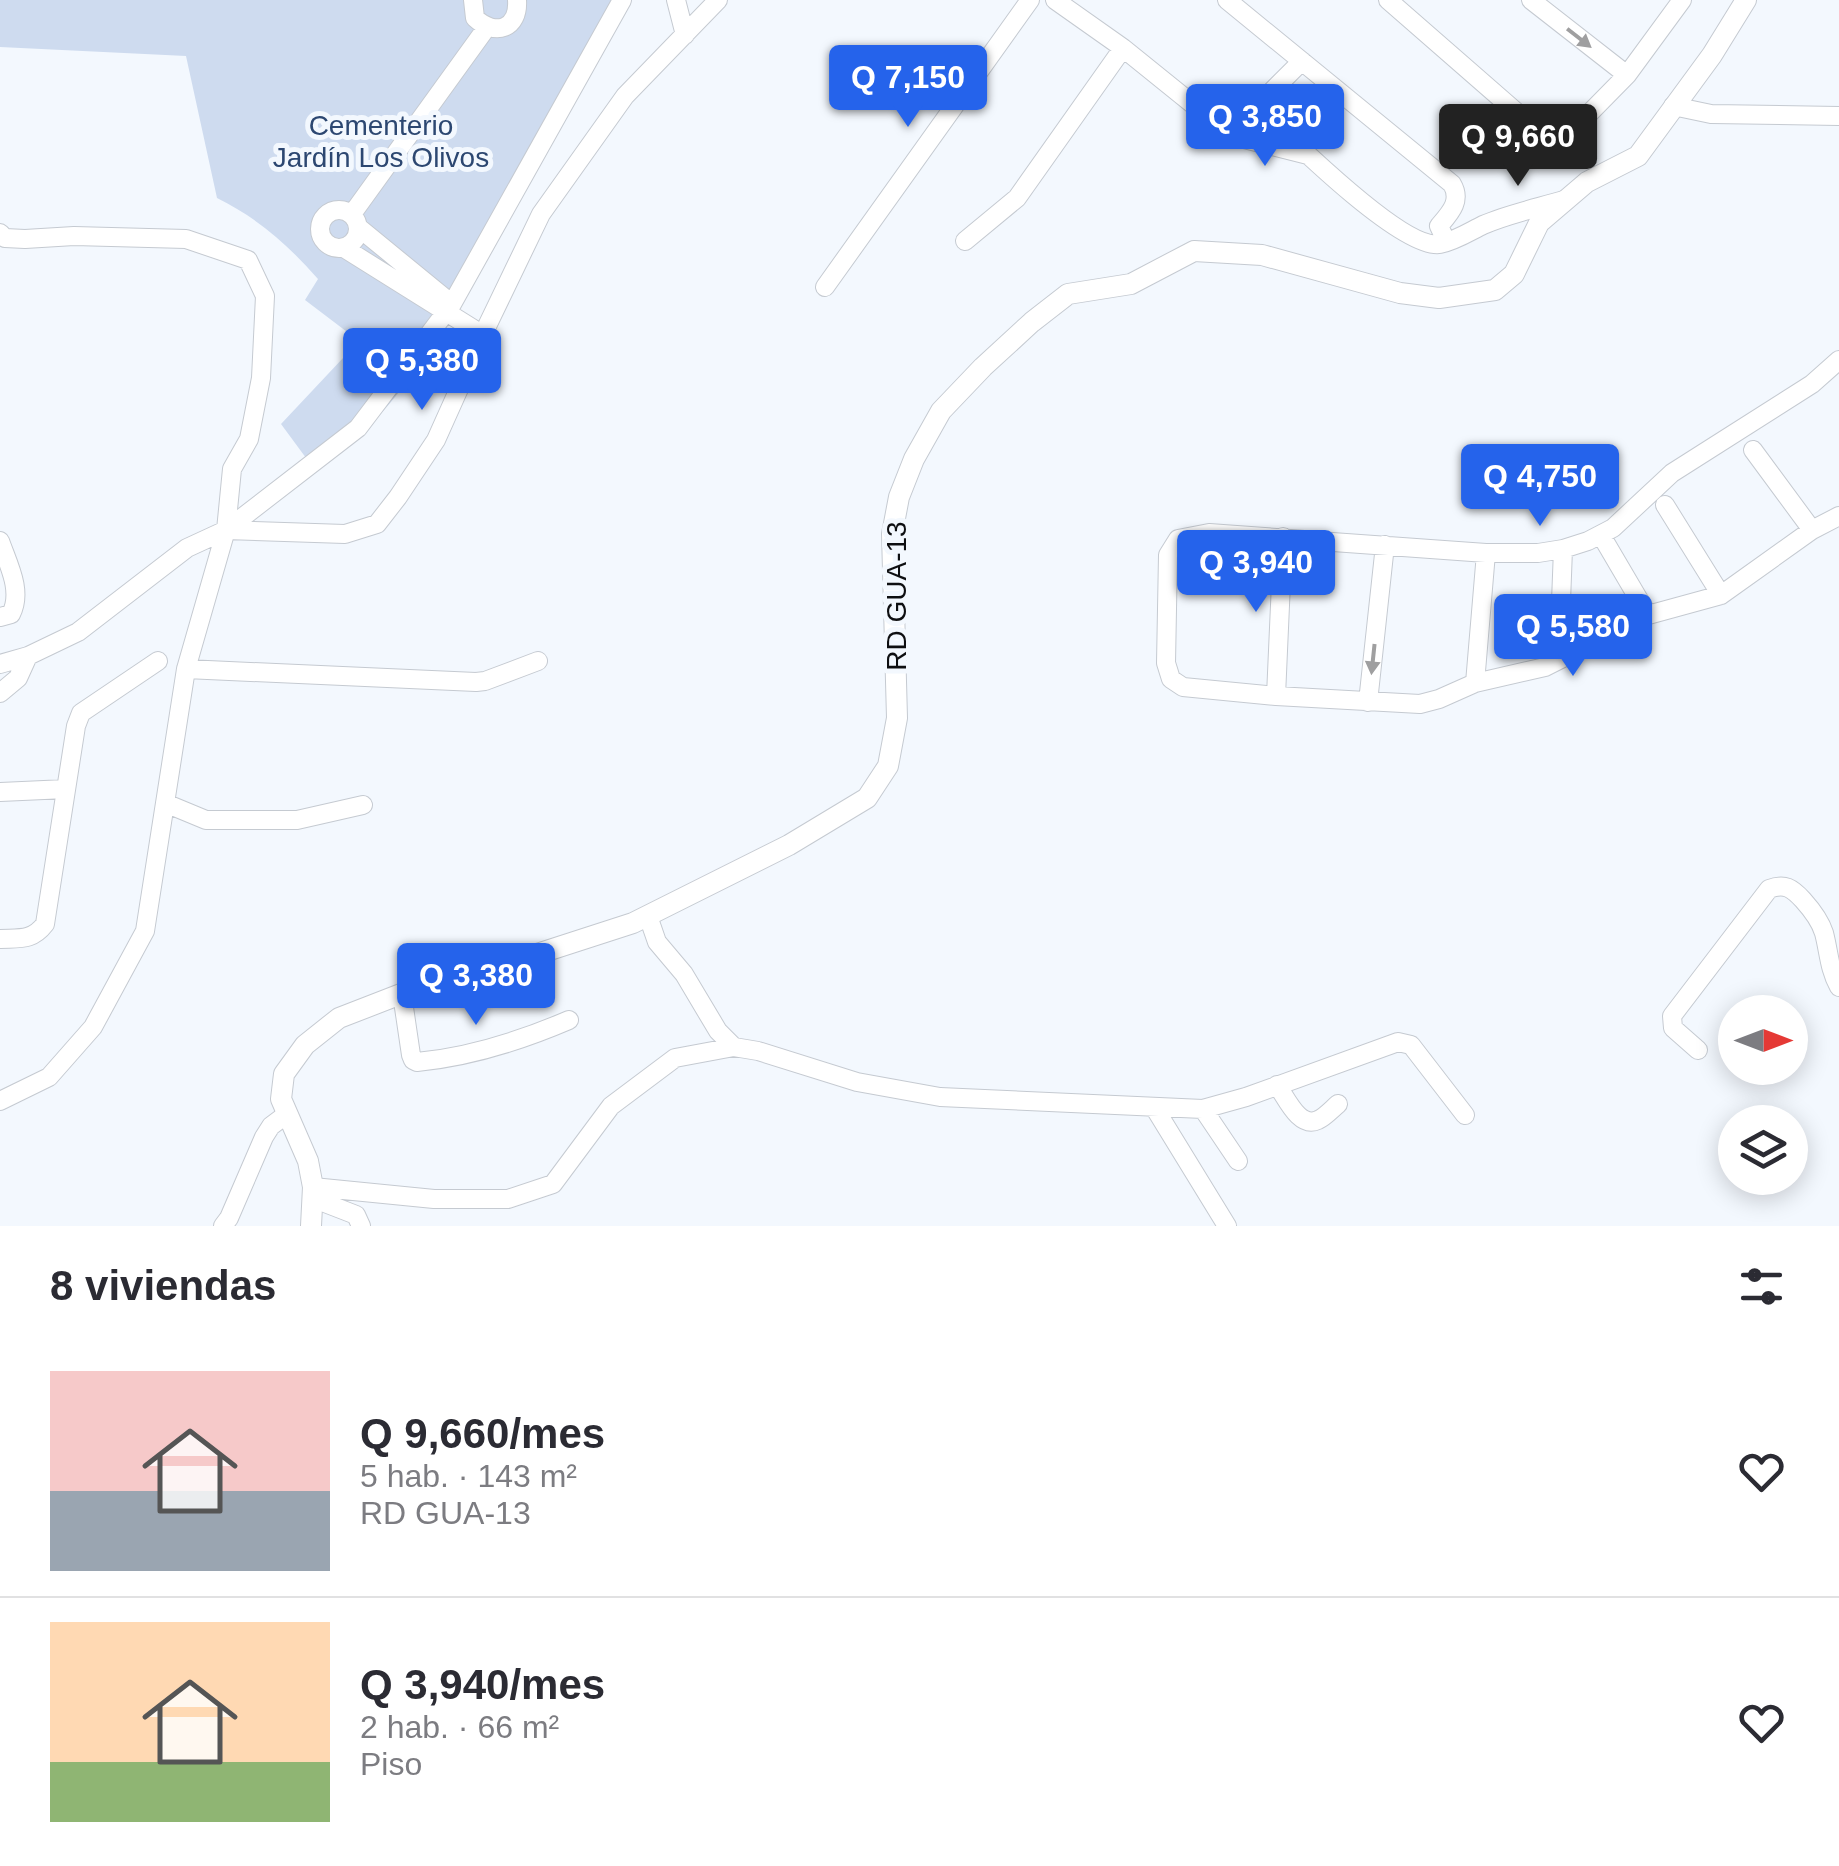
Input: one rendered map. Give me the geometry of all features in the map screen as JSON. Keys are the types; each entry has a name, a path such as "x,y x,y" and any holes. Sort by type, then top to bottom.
{"main road":[{"name":"RD GUA-13","path":"312,1226 313,1192 308,1161 281,1100 284,1074 305,1045 339,1018 402,994 532,956 648,916 788,846 868,798 888,766 897,718 892,534 899,497 914,459 942,411 982,367 1032,322 1068,294 1131,284 1194,251 1262,255 1400,294 1439,298 1494,290 1514,274 1540,223 1586,182 1638,156 1712,55 1746,0"}],"street":[{"path":"474,0 475,18 486,27 502,28 517,12 516,0"},
{"path":"0,664 28,656 78,632 187,548 226,530 358,428 449,308 622,0"},
{"path":"676,0 684,35"},
{"path":"226,530 345,534 377,524 436,440 541,214 625,96 718,0"},
{"path":"825,287 1030,0"},
{"path":"1055,0 1124,48 1232,136 1309,156"},
{"path":"1227,0 1452,184 1456,204 1438,226 1446,242"},
{"path":"1389,0 1550,139 1566,137 1627,75 1682,0"},
{"path":"1531,0 1627,75"},
{"path":"344,248 353,242 355,221 486,27"},
{"path":"965,242 1017,198 1124,48"},
{"path":"1232,136 1302,62"},
{"path":"1257,106 1387,221 1424,242 1446,242 1485,224 1566,199"},
{"path":"1672,106 1711,114 1839,116"},
{"path":"449,308 343,209 324,215 320,234 325,243 344,248 485,329"},
{"path":"0,233 5,238 25,239 186,239 248,260 265,296 261,378 249,440 232,468 226,530 186,669 144,930 93,1027 49,1078 0,1102"},
{"path":"1839,360 1812,384 1672,473 1624,520 1601,535 1564,550 1486,553 1209,533 1178,539 1168,555 1166,662 1170,678 1183,687 1420,704 1475,683 1545,666 1648,615 1721,595 1812,530 1839,516"},
{"path":"1753,450 1812,530"},
{"path":"1666,505 1721,595"},
{"path":"1601,535 1648,615"},
{"path":"1276,696 1282,537"},
{"path":"0,541 16,592 11,614 0,617"},
{"path":"1368,702 1386,546"},
{"path":"1564,550 1560,628 1567,655"},
{"path":"1475,683 1486,553"},
{"path":"0,693 18,678 28,656"},
{"path":"0,938 28,937 37,934 45,924 81,714 158,661"},
{"path":"186,669 476,682 538,661"},
{"path":"0,792 66,789"},
{"path":"165,803 206,820 297,820 363,805"},
{"path":"1698,1050 1673,1028 1672,1016 1769,889 1783,886 1793,890 1813,911 1824,930 1830,966 1839,986"},
{"path":"648,916 658,942 684,974 718,1031 734,1048"},
{"path":"402,994 411,1054 417,1062 493,1049 569,1020"},
{"path":"313,1192 508,1198 553,1184 610,1106 674,1058 734,1048 758,1051 857,1082 940,1097 1203,1109 1398,1042 1411,1045 1465,1115"},
{"path":"1277,1084 1304,1120 1320,1120 1338,1104"},
{"path":"1154,1107 1227,1226"},
{"path":"1203,1109 1238,1162"},
{"path":"223,1226 264,1137 287,1114"},
{"path":"313,1192 356,1215 361,1226"}],"green space":[{"name":"Cementerio Jardín Los Olivos","path":"0,0 622,0 442,330 421,361 387,407 360,433 309,462 281,424 359,341 305,300 318,279 295,255 272,233 217,198 186,56 0,47"}]}
